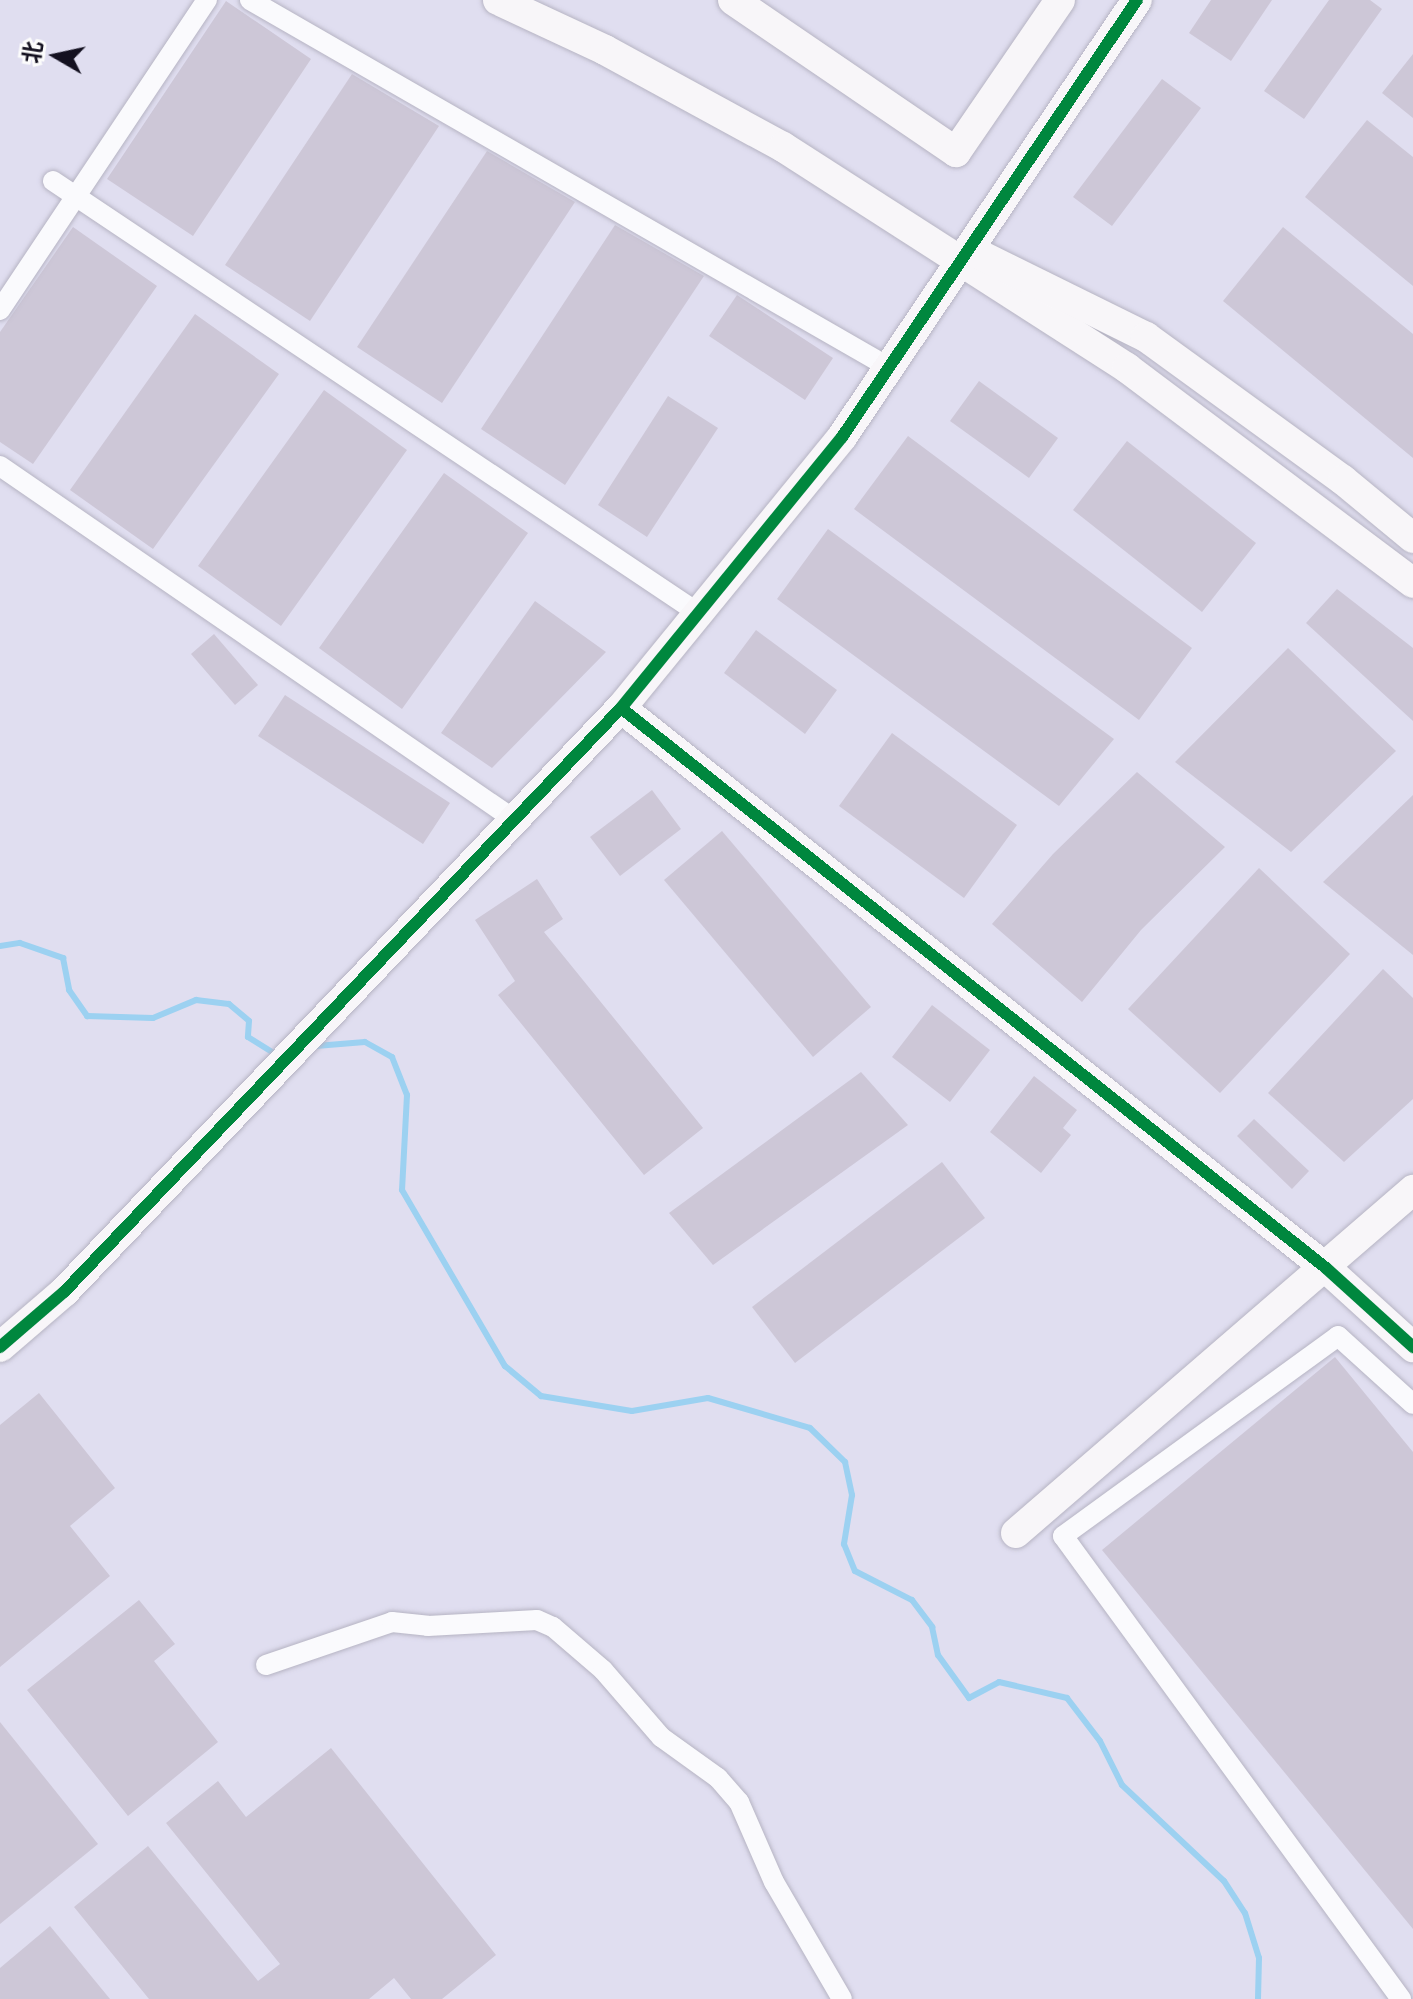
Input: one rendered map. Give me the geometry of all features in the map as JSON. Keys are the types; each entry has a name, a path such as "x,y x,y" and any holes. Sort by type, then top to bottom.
{"street":[{"path":"0,310 207,0"},
{"path":"250,0 474,124 890,368"},
{"path":"498,0 605,50 783,147 966,257 1146,337 1343,480 1413,538"},
{"path":"531,0 790,134 1127,368 1413,583"},
{"path":"733,0 956,152 1060,0"},
{"path":"0,1347 64,1292 512,818 621,708 842,437 1137,0"},
{"path":"53,181 698,613"},
{"path":"0,466 512,818"},
{"path":"621,708 1326,1268 1413,1347"},
{"path":"1016,1533 1413,1190"},
{"path":"1401,1999 1063,1536 1338,1336 1413,1404"},
{"path":"266,1665 392,1622 537,1620 553,1627 603,1670 661,1737 718,1778 739,1802 774,1882 842,1999"}],"building":[{"path":"1211,0 1272,0 1231,61 1189,33"},
{"path":"1329,0 1370,0 1382,9 1304,119 1264,91"},
{"path":"226,1 311,59 193,236 107,179"},
{"path":"1413,54 1413,118 1382,93"},
{"path":"352,74 439,126 310,321 225,265"},
{"path":"1162,79 1201,108 1112,226 1073,197"},
{"path":"1367,120 1413,157 1413,286 1305,197"},
{"path":"487,151 575,202 442,403 357,347"},
{"path":"615,225 704,276 565,485 481,429"},
{"path":"73,227 157,286 33,464 0,442 0,332"},
{"path":"1283,227 1413,334 1413,458 1223,301"},
{"path":"737,295 833,358 805,400 709,336"},
{"path":"195,314 279,374 153,549 70,490"},
{"path":"979,381 1058,438 1029,478 950,421"},
{"path":"324,390 407,450 281,626 198,566"},
{"path":"668,396 718,428 647,537 598,505"},
{"path":"908,436 1192,648 1139,720 854,509"},
{"path":"1127,441 1256,543 1202,612 1073,510"},
{"path":"444,473 528,533 402,709 319,648"},
{"path":"828,529 1114,739 1059,806 777,599"},
{"path":"1337,589 1413,648 1413,721 1306,623"},
{"path":"535,601 606,652 492,768 441,733"},
{"path":"756,630 837,690 805,734 724,673"},
{"path":"214,634 258,685 235,705 191,654"},
{"path":"1288,648 1396,751 1291,852 1175,762"},
{"path":"285,695 450,803 423,844 258,736"},
{"path":"892,733 1017,825 964,898 839,806"},
{"path":"1137,772 1225,847 1141,930 1082,1002 992,924 1053,854"},
{"path":"652,790 681,829 620,876 590,837"},
{"path":"1413,795 1413,955 1323,882"},
{"path":"722,831 871,1007 813,1057 664,880"},
{"path":"1259,868 1350,954 1220,1093 1128,1009"},
{"path":"537,879 563,919 544,932 703,1128 644,1175 498,995 515,981 475,920"},
{"path":"1383,969 1413,998 1413,1099 1344,1162 1268,1093"},
{"path":"932,1005 990,1050 950,1102 892,1057"},
{"path":"861,1072 908,1125 713,1265 669,1213"},
{"path":"1034,1076 1077,1110 1063,1128 1071,1135 1041,1173 990,1132"},
{"path":"1254,1119 1309,1171 1292,1189 1237,1136"},
{"path":"942,1162 985,1218 795,1363 752,1307"},
{"path":"1335,1357 1413,1452 1413,1929 1102,1550"},
{"path":"39,1393 115,1488 70,1526 110,1576 0,1667 0,1425"},
{"path":"139,1600 175,1644 154,1661 218,1742 128,1816 27,1690"},
{"path":"0,1722 98,1844 0,1924"},
{"path":"331,1748 496,1955 442,1999 411,1999 394,1978 369,1999 149,1999 74,1907 148,1846 258,1981 280,1964 166,1823 218,1781 246,1817"},
{"path":"50,1926 110,1999 0,1999 0,1968"}],"waterway":[{"path":"0,946 20,943 63,958 69,990 87,1016 153,1018 196,1000 229,1004 249,1021 248,1037 277,1055"},
{"path":"316,1046 365,1042 392,1057 407,1095 402,1190 505,1366 541,1396 632,1411 708,1398 810,1428 845,1462 852,1495 844,1544 855,1571 912,1600 932,1627 938,1655 969,1698 999,1682 1067,1698 1100,1741 1122,1785 1224,1881 1245,1913 1259,1958 1258,1999"}],"cycle path":[{"path":"0,1347 64,1292 621,708 842,437 1137,0"},
{"path":"621,708 1326,1268 1413,1347"}]}
